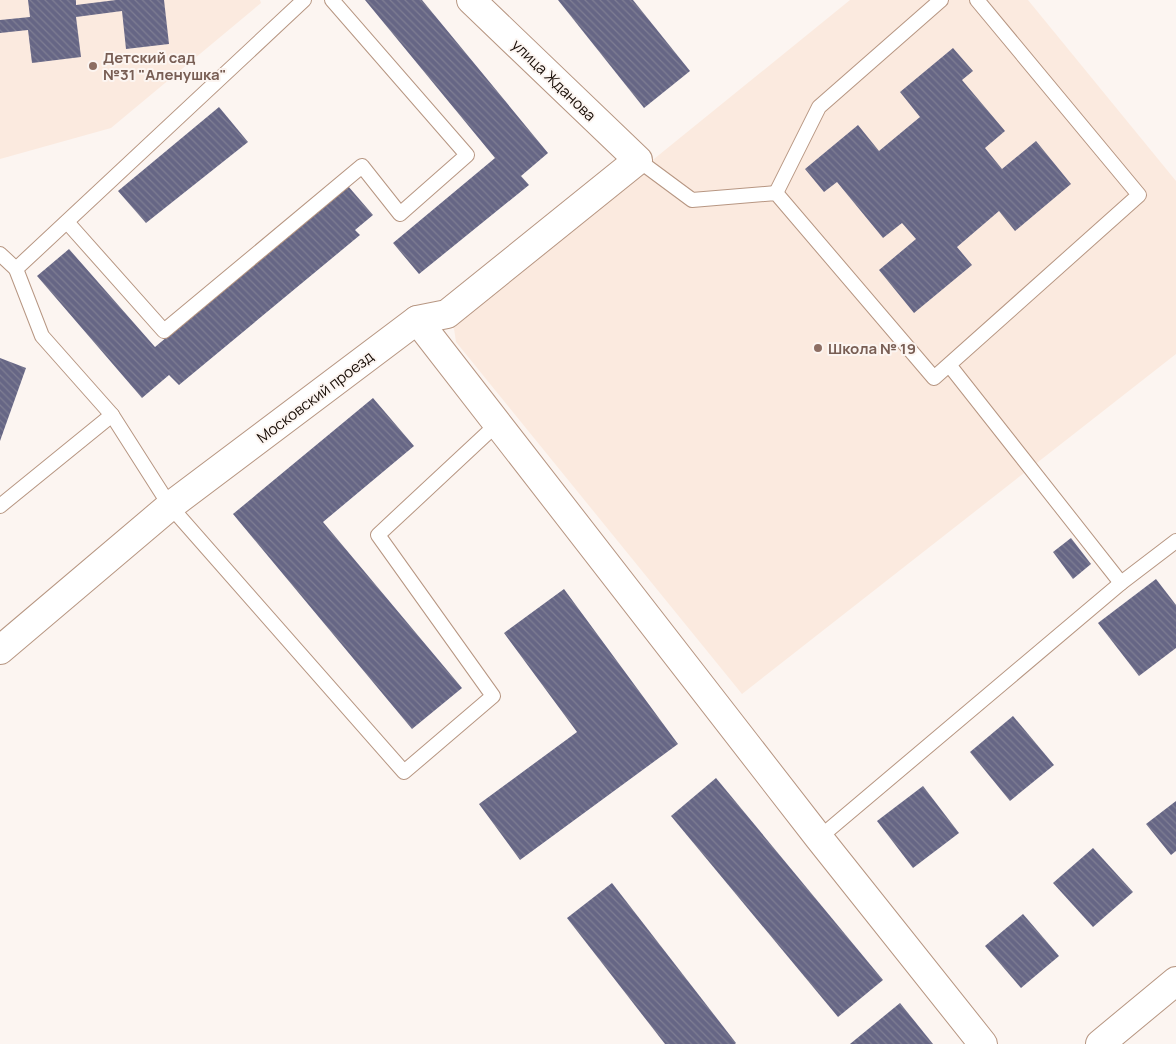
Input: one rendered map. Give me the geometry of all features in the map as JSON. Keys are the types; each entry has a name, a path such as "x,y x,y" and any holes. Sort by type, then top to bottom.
{"street":[{"name":"улица Жданова","path":"470,0 638,160"},
{"name":"Московский проезд","path":"0,650 170,506 416,320 447,314 638,160"},
{"path":"416,320 819,838 983,1044"},
{"path":"1100,1044 1176,981"}],"lane":[{"path":"16,269 304,0"},
{"path":"67,222 164,331 362,166 400,214 467,155 332,0"},
{"path":"776,193 819,107 940,0"},
{"path":"776,193 934,378 950,366 1139,195 977,0"},
{"path":"638,160 692,200 776,193"},
{"path":"0,254 16,269 42,336 112,415 170,506 404,772 493,696 378,535 496,424"},
{"path":"950,366 1121,583"},
{"path":"0,506 112,415"},
{"path":"819,838 1121,583 1176,541"}],"shaded area":[{"name":"Детский сад №31 \"Аленушка\"","path":"0,0 260,0 261,3 111,128 0,159"},
{"name":"Школа № 19","path":"850,0 1028,0 1176,181 1176,354 742,694 456,342 453,322"}],"building":[{"name":"Детский сад №31 \"Аленушка\"","path":"28,0 76,0 76,5 116,0 164,0 169,44 126,49 122,11 76,17 81,57 32,63 28,30 0,33 0,20 30,17"},
{"path":"365,0 422,0 548,153 521,176 529,185 419,274 393,243 495,158"},
{"path":"558,0 633,0 690,71 644,108"},
{"name":"Школа № 19","path":"953,48 973,71 962,80 1005,131 985,148 1002,169 1036,141 1071,184 1015,231 999,211 957,247 972,265 914,313 879,270 916,239 902,223 883,238 837,182 824,192 805,169 858,125 879,151 920,117 900,92"},
{"path":"219,107 248,142 146,223 118,191"},
{"path":"348,186 373,215 355,230 360,235 179,385 169,375 142,398 37,276 69,249 155,347"},
{"path":"0,358 26,368 0,441"},
{"path":"373,398 414,446 323,522 462,688 412,729 233,514"},
{"path":"1071,538 1091,564 1073,579 1053,552"},
{"path":"1156,579 1176,605 1176,648 1139,676 1098,623"},
{"path":"564,589 678,744 520,860 479,804 577,732 504,633"},
{"path":"1013,716 1054,765 1010,801 970,752"},
{"path":"716,778 883,980 838,1017 671,816"},
{"path":"923,786 959,833 913,868 877,821"},
{"path":"1176,801 1176,851 1171,855 1146,824"},
{"path":"1093,848 1133,892 1093,927 1053,883"},
{"path":"612,883 735,1044 665,1044 567,918"},
{"path":"1023,914 1059,956 1021,988 985,946"},
{"path":"900,1003 933,1044 850,1044"}],"place":[{"name":"Детский сад №31 \"Аленушка\"","path":"93,66"},
{"name":"Школа № 19","path":"818,348"}]}
